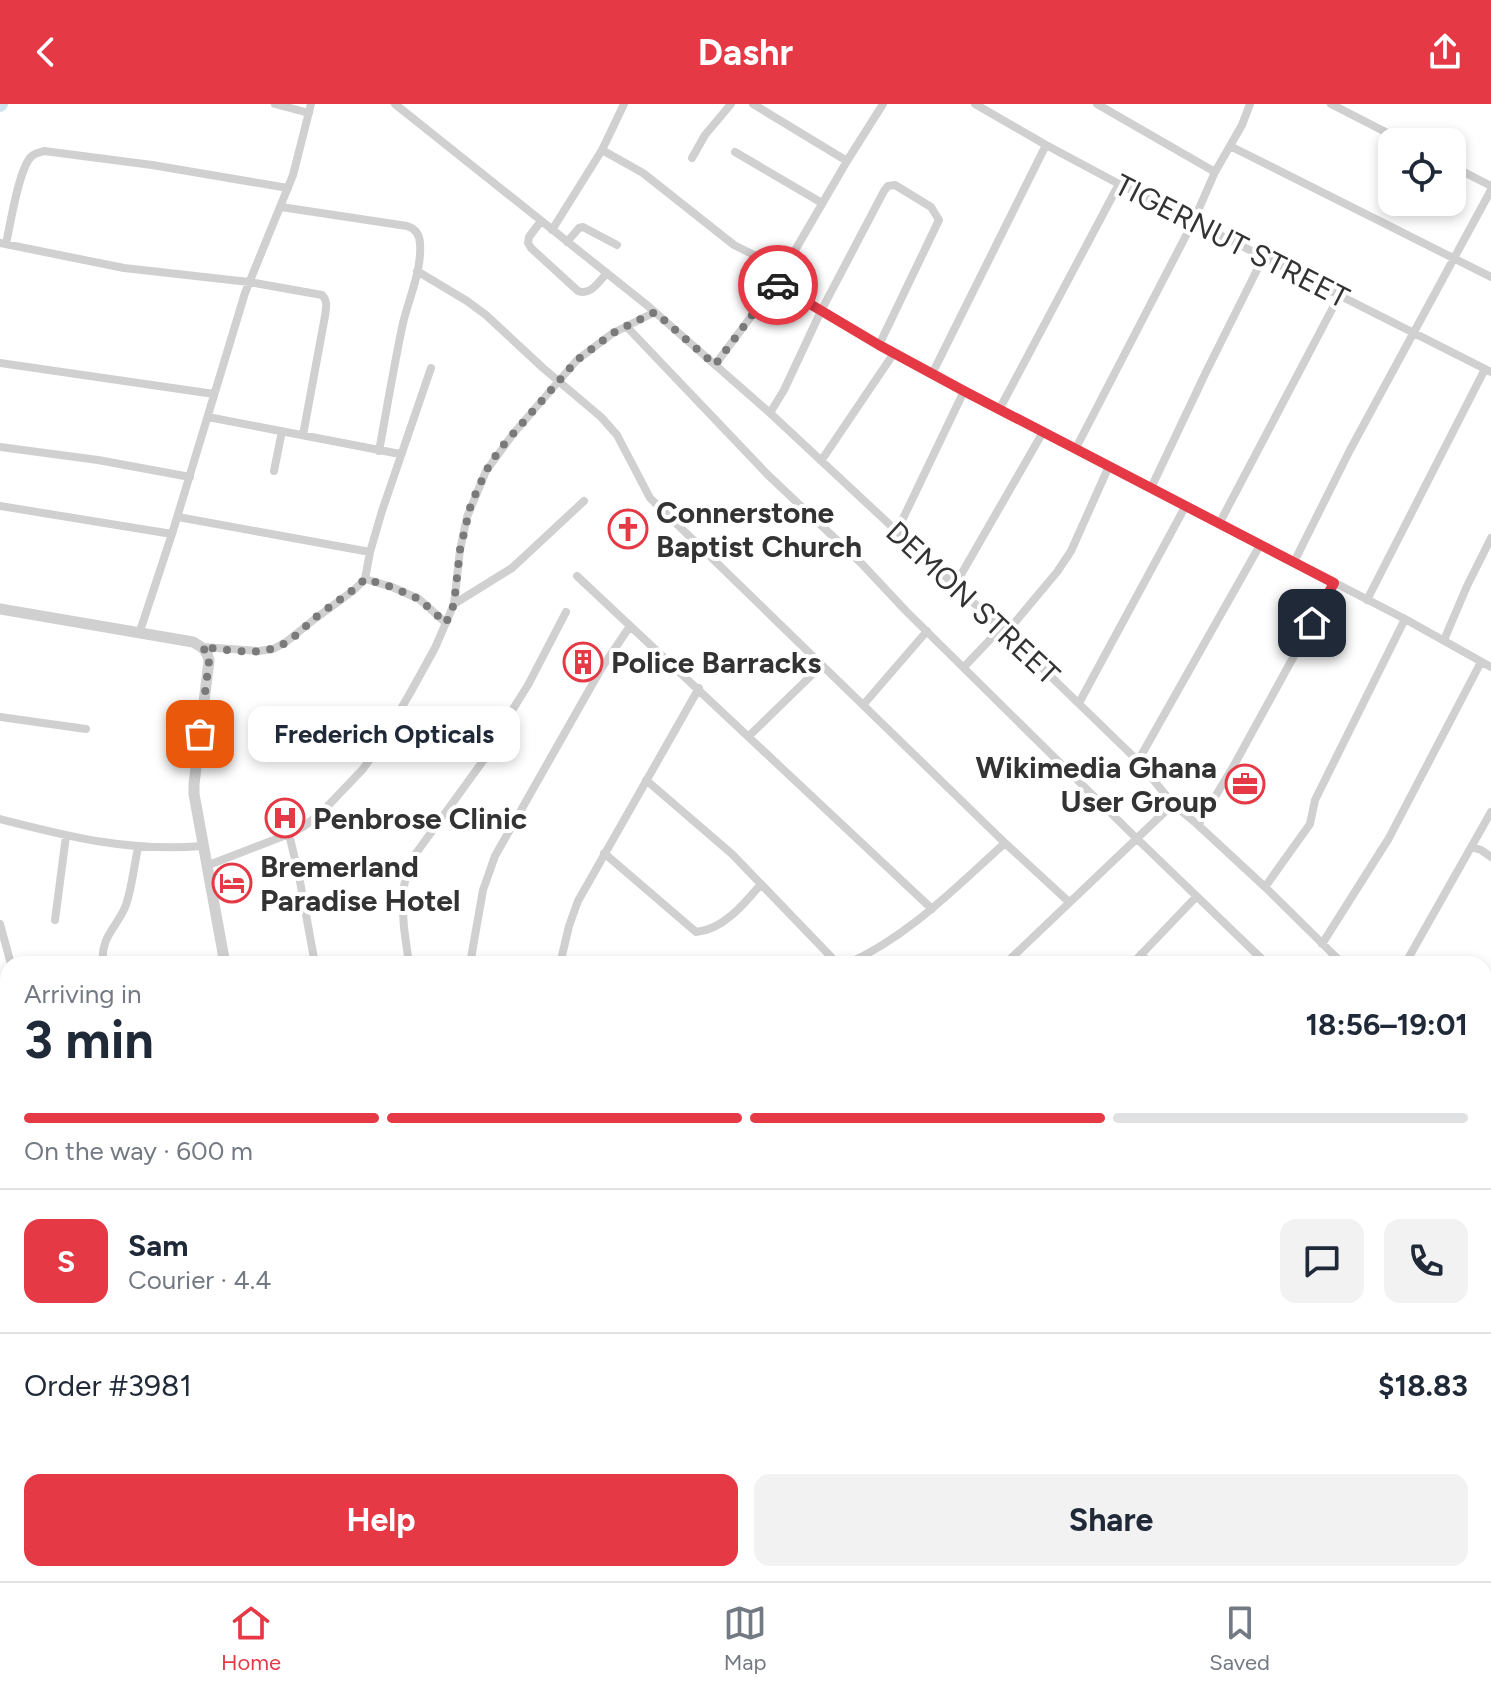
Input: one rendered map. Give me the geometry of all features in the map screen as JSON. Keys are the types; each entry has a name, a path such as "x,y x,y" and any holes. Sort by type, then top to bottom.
{"street":[{"path":"139,634 249,282 281,207 301,149 310,109 275,104"},
{"name":"DEMON STREET","path":"395,104 655,312 770,413 1079,703 1138,761 1173,804 1265,887 1335,956"},
{"path":"552,230 602,150 624,104"},
{"path":"692,158 705,135 731,104"},
{"path":"753,104 847,161"},
{"path":"715,365 776,283 883,104"},
{"name":"TIGERNUT STREET","path":"975,104 1119,184 1488,370"},
{"path":"1097,104 1215,172"},
{"path":"1331,104 1378,128"},
{"path":"1076,448 1193,222 1215,172 1242,125 1249,105"},
{"path":"932,374 1046,145"},
{"path":"1230,146 1491,277"},
{"path":"602,150 643,173 734,245 784,270"},
{"path":"288,188 44,151 33,154 27,162 3,244 124,268 249,282 322,295 325,298 325,316 303,435"},
{"path":"735,152 822,203"},
{"path":"1294,562 1350,450 1491,188 1466,174"},
{"path":"999,410 1119,184"},
{"path":"770,413 884,191 888,186 895,185 931,207 939,220 879,345"},
{"path":"281,207 394,223 413,228 420,239 417,271 379,451"},
{"path":"541,221 528,243 578,291 590,291 607,273"},
{"path":"567,242 583,227 617,245"},
{"path":"1151,488 1264,256"},
{"path":"417,271 486,315 601,417 617,435 650,498 1069,902"},
{"path":"776,283 879,345 999,410 1405,619 1491,667"},
{"path":"1219,524 1339,296"},
{"path":"206,866 289,834 321,813 363,769 404,705 446,623 454,604 467,517 486,471 500,449 577,360 601,341 655,312"},
{"path":"626,326 768,475 1259,956"},
{"path":"821,461 894,353"},
{"path":"0,363 214,394"},
{"path":"202,647 258,651 273,649 365,579 370,552 400,454 431,368"},
{"path":"1367,600 1488,370"},
{"path":"897,531 964,391"},
{"path":"208,417 400,454"},
{"path":"274,471 282,431"},
{"path":"955,585 1043,432"},
{"path":"0,447 98,460 190,477"},
{"path":"964,667 1057,572 1071,551 1109,466"},
{"path":"454,604 512,568 584,501"},
{"path":"0,506 172,534"},
{"path":"1079,703 1185,507"},
{"path":"178,517 370,552"},
{"path":"1444,640 1491,538"},
{"path":"1138,761 1260,545"},
{"path":"577,576 932,909"},
{"path":"365,579 419,599 446,623"},
{"path":"1198,825 1334,583"},
{"path":"0,609 193,642 208,654 194,784 202,846 223,956"},
{"path":"408,956 402,897 414,856 483,761 566,612"},
{"path":"1265,887 1310,824 1315,800 1405,619"},
{"path":"471,956 483,890 495,856 601,669 630,626"},
{"path":"864,704 927,631"},
{"path":"1322,944 1389,838 1481,662"},
{"path":"749,736 822,665"},
{"path":"562,956 578,901 699,688"},
{"path":"0,717 86,729"},
{"path":"646,780 732,854 830,956"},
{"path":"1013,956 1173,804"},
{"path":"1410,956 1491,812"},
{"path":"0,819 66,836 138,848 202,846"},
{"path":"289,834 314,956"},
{"path":"55,920 66,836"},
{"path":"864,956 893,939 932,909 1005,843"},
{"path":"1472,847 1491,857"},
{"path":"103,956 107,935 126,904 138,848"},
{"path":"604,853 696,932 704,932 732,916 761,884"},
{"path":"1141,954 1196,897"},
{"path":"0,924 9,956"}],"way so far":[{"path":"200,734 209,661 202,647 258,651 273,649 365,579 419,599 446,623 454,604 467,517 486,471 500,449 577,360 613,333 655,312 715,365 776,283 778,285"}],"place":[{"name":"Connerstone Baptist Church","path":"628,529"},
{"name":"Police Barracks","path":"583,662"},
{"name":"Frederich Opticals","path":"200,734"},
{"name":"Wikimedia Ghana User Group","path":"1245,784"},
{"name":"Penbrose Clinic","path":"285,818"},
{"name":"Bremerland Paradise Hotel","path":"232,883"}],"route":[{"path":"778,285 964,391 1334,583 1312,623"}]}
